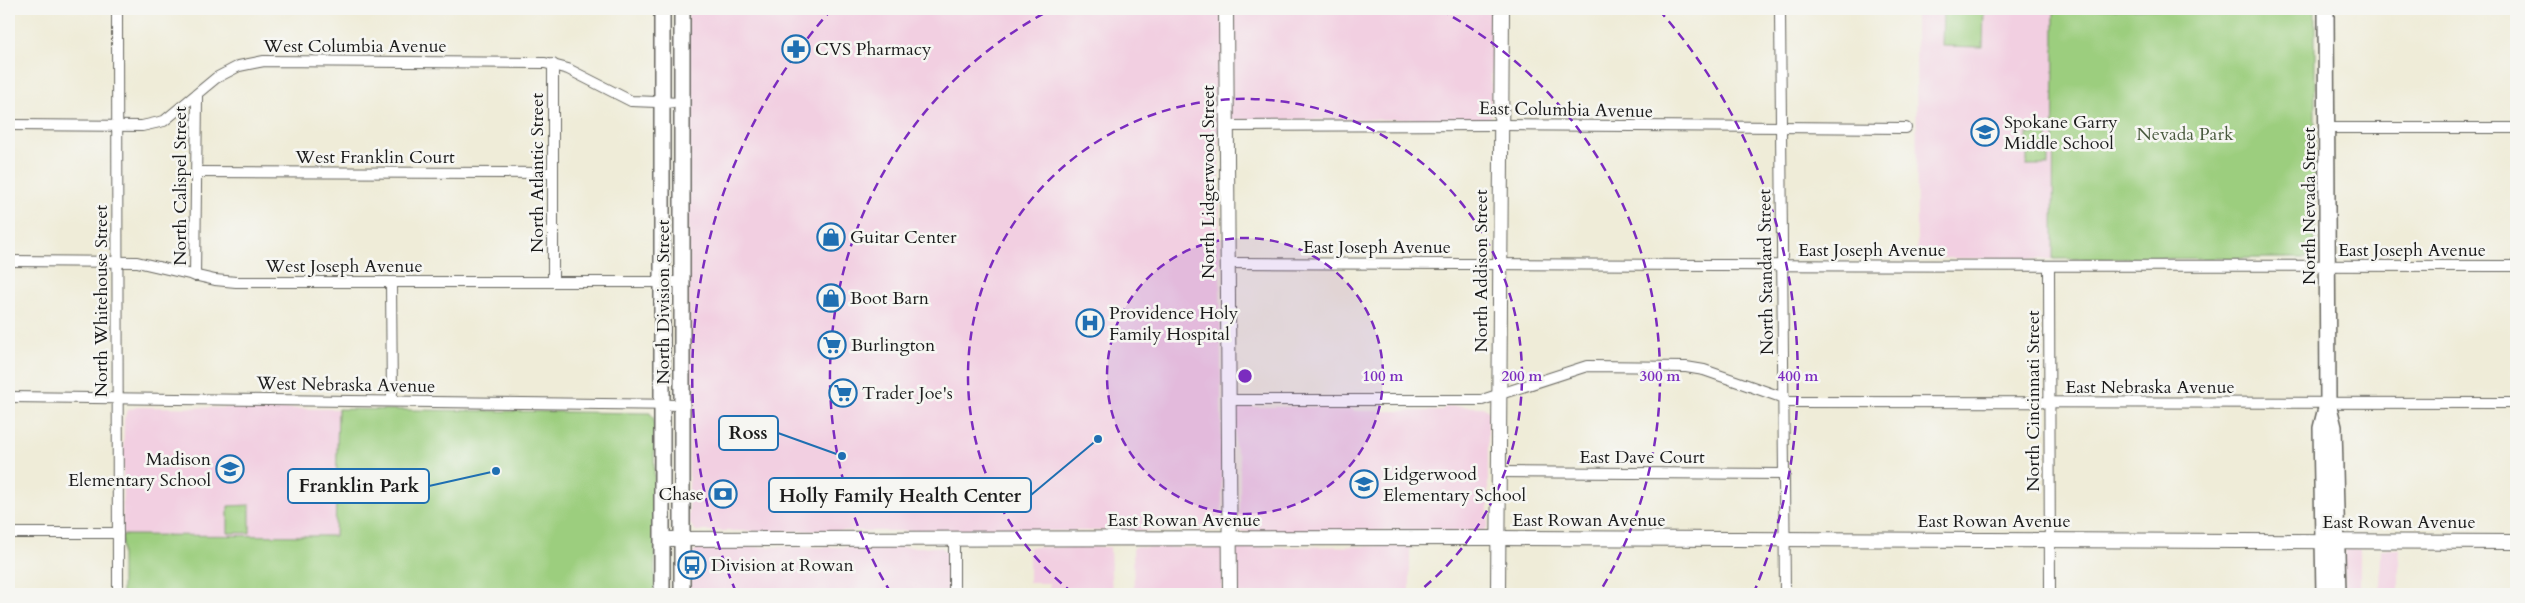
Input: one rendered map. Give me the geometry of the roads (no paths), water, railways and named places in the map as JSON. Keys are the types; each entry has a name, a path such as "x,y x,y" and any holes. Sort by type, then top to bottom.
{"main road":[{"name":"North Division Street","path":"662,9 662,594"},
{"name":"North Division Street","path":"682,9 682,594"},
{"name":"North Nevada Street","path":"2326,9 2328,403 2334,427 2338,594"},
{"name":"North Nevada Street","path":"2324,594 2320,428 2328,403"}],"street":[{"name":"North Whitehouse Street","path":"117,9 118,594"},
{"name":"North Lidgerwood Street","path":"1226,9 1230,594"},
{"name":"North Addison Street","path":"1498,594 1502,9"},
{"name":"North Standard Street","path":"1780,9 1785,594"},
{"name":"West Columbia Avenue","path":"9,125 142,126 164,121 197,96 216,78 239,66 264,60 553,64 577,73 622,98 641,103 682,103"},
{"name":"North Atlantic Street","path":"553,64 553,282"},
{"name":"North Calispel Street","path":"195,276 197,96"},
{"name":"East Columbia Avenue","path":"1226,126 1501,125 1906,128"},
{"path":"2328,128 2516,128"},
{"name":"West Franklin Court","path":"197,172 553,173"},
{"name":"West Joseph Avenue","path":"9,261 137,262 195,276 236,282 682,282"},
{"name":"East Joseph Avenue","path":"1228,263 2050,267 2516,266"},
{"name":"North Cincinnati Street","path":"2050,267 2050,594"},
{"path":"391,282 392,402"},
{"name":"East Nebraska Avenue","path":"1228,400 1482,400 1587,366 1686,366 1704,370 1784,400 2050,403 2516,404"},
{"name":"West Nebraska Avenue","path":"9,397 682,405"},
{"name":"East Dave Court","path":"1499,472 1785,474"},
{"path":"9,533 118,533"},
{"name":"East Rowan Avenue","path":"662,539 1498,538 2516,542"},
{"path":"954,539 954,594"}],"place":[{"name":"CVS Pharmacy","path":"796,49"},
{"name":"Spokane Garry Middle School","path":"1985,132"},
{"name":"Guitar Center","path":"831,237"},
{"name":"Boot Barn","path":"831,298"},
{"name":"Providence Holy Family Hospital","path":"1090,323"},
{"name":"Burlington","path":"832,345"},
{"name":"Trader Joe's","path":"843,393"},
{"name":"Holly Family Health Center","path":"1098,439"},
{"name":"Ross","path":"842,456"},
{"name":"Madison Elementary School","path":"230,469"},
{"name":"Franklin Park","path":"496,471"},
{"name":"Lidgerwood Elementary School","path":"1364,484"},
{"name":"Chase","path":"723,494"},
{"name":"Division at Rowan","path":"692,565"}],"park label":[{"name":"Nevada Park","path":"2185,134"}]}
